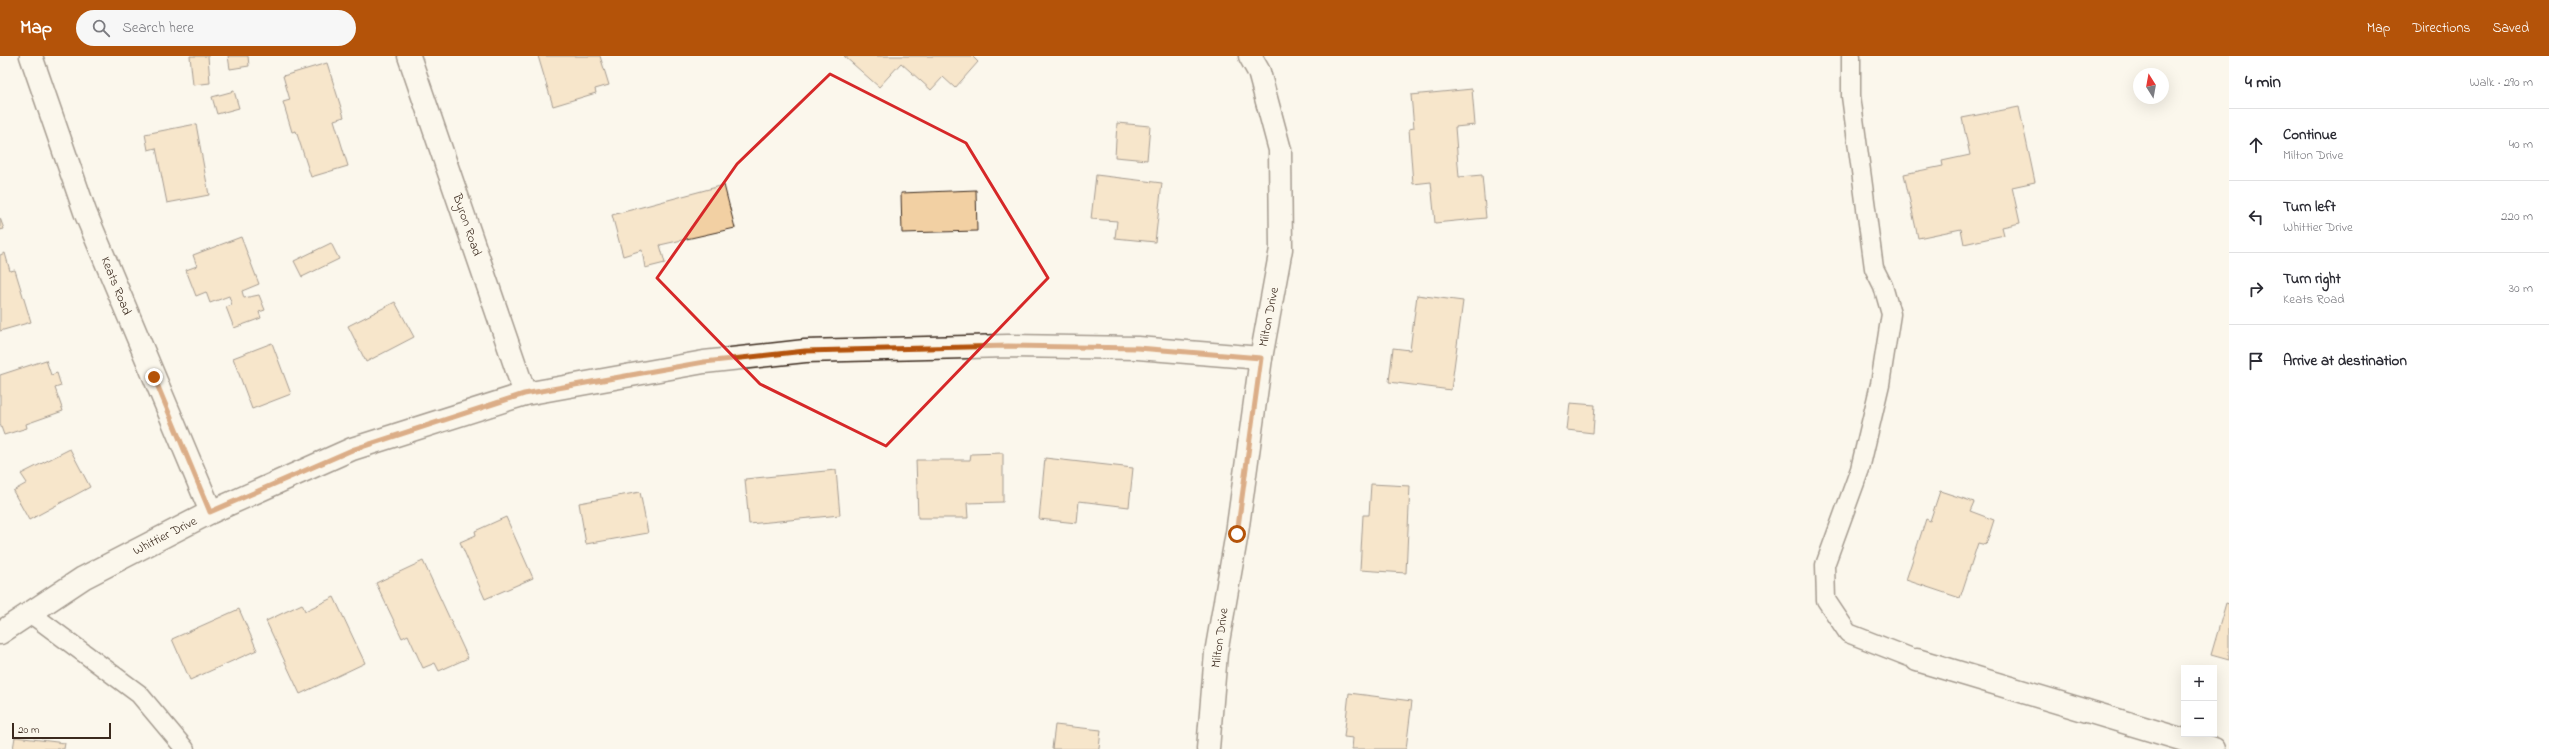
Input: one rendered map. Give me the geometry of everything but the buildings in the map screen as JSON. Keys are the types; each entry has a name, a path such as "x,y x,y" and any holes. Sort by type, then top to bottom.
{"street":[{"name":"Keats Road","path":"31,56 85,212 210,512"},
{"name":"Byron Road","path":"409,56 524,394"},
{"name":"Milton Drive","path":"1208,749 1216,653 1237,534 1261,358 1281,249 1280,150 1259,72 1250,56"},
{"name":"Whittier Drive","path":"0,633 83,578 210,512 352,450 524,394 704,362 805,351 1015,346 1138,348 1261,358"},
{"path":"1917,660 2214,749"}],"lane":[{"path":"1851,56 1851,96 1874,268 1883,286 1891,314 1880,384 1860,469 1825,565 1826,600 1848,634 1917,660"},
{"path":"30,613 138,694 185,749"}],"highlighted area":[{"path":"830,74 966,143 1048,278 886,446 760,384 657,278 737,164"}],"route":[{"path":"154,377 210,512 352,450 524,394 704,362 805,351 1008,346 1138,348 1261,358 1237,534"}]}
